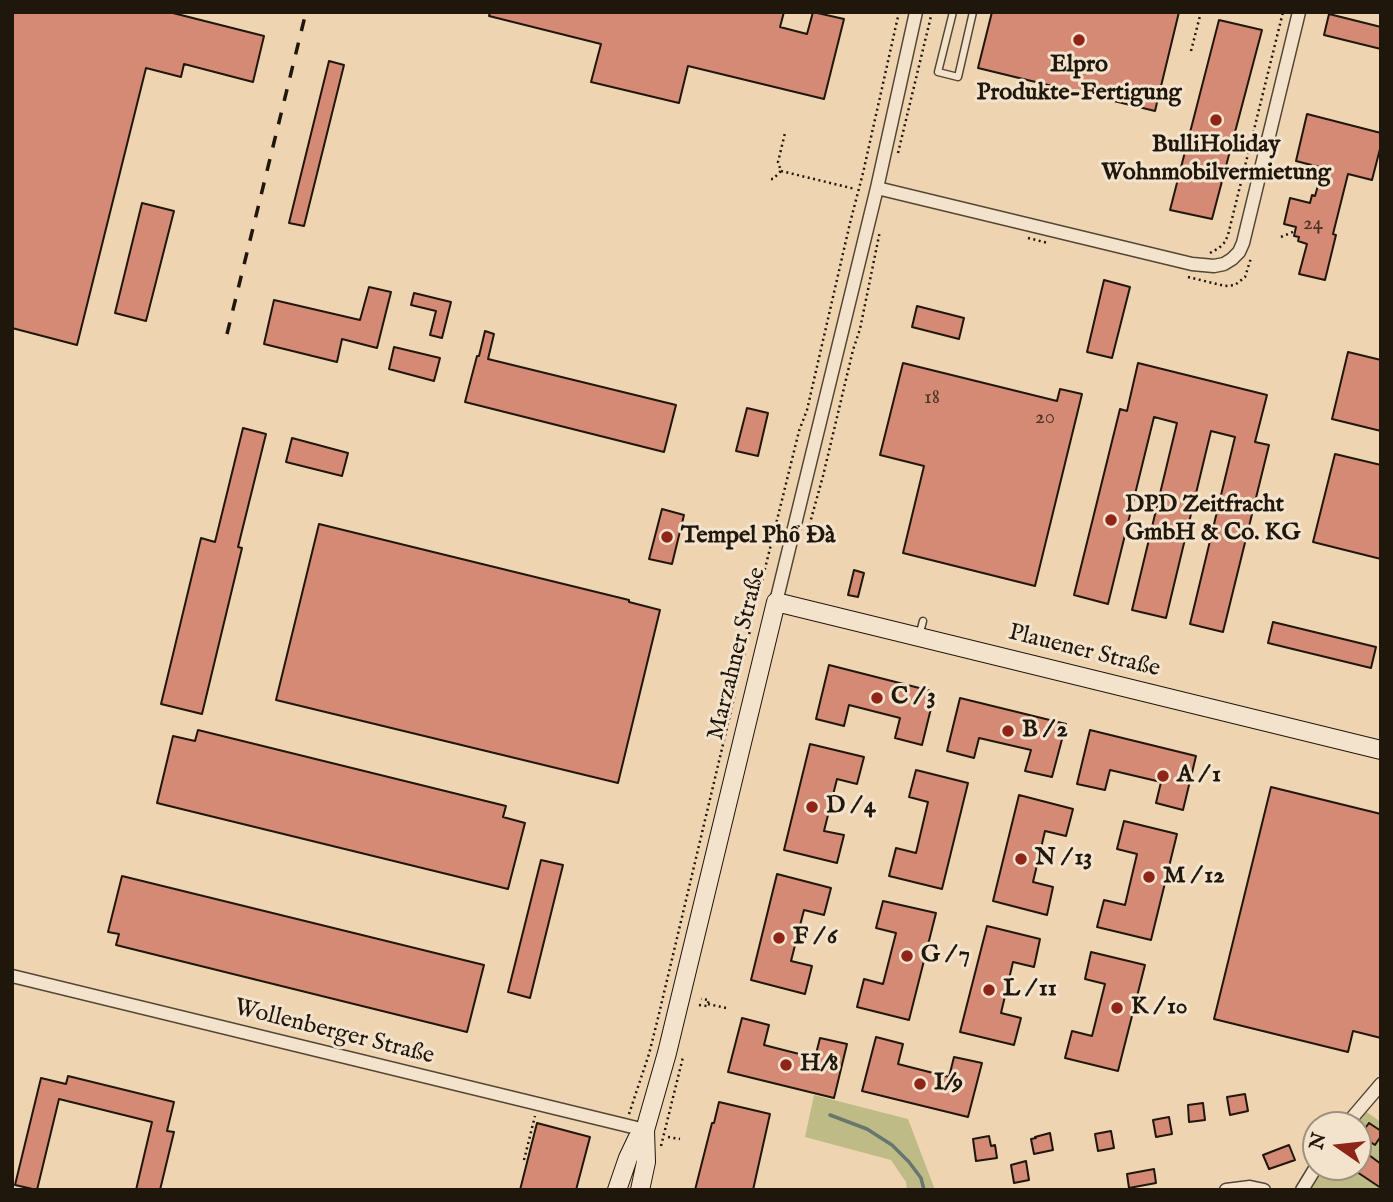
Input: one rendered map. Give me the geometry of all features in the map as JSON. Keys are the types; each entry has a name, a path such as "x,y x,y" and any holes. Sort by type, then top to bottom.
{"street":[{"name":"Marzahner Straße","path":"640,1190 646,1162 645,1130 666,1057 875,194 916,12"},
{"path":"875,194 1192,264 1214,267 1224,264 1239,252 1243,243 1299,12"},
{"name":"Plauener Straße","path":"776,602 921,629 1381,750"},
{"name":"Wollenberger Straße","path":"12,976 645,1130"},
{"path":"1358,1111 1381,1084"},
{"name":"Marzahner Straße","path":"617,1190 628,1158 637,1139 645,1130"},
{"path":"1226,1190 1250,1187 1264,1190"}],"lane":[{"path":"953,12 938,72 958,77 973,12"}],"path":[{"path":"625,1125 658,1018 799,431 807,410 899,12"},
{"path":"896,162 932,12"},
{"path":"1191,51 1201,12"},
{"path":"1206,254 1219,248 1228,235 1283,12"},
{"path":"781,171 778,162 785,133"},
{"path":"771,179 781,171"},
{"path":"781,171 855,188"},
{"path":"858,197 875,194"},
{"path":"807,533 860,329 880,230"},
{"path":"1281,237 1295,231"},
{"path":"1022,237 1047,243"},
{"path":"1189,277 1224,286 1235,285 1244,277 1251,256"},
{"path":"701,999 709,1000 708,1004"},
{"path":"699,1005 726,1008"},
{"path":"524,1160 536,1116"},
{"path":"668,1137 680,1139"}],"shaded area":[{"path":"814,1095 908,1119 935,1190 907,1190 906,1182 891,1160 805,1137"},
{"path":"1372,1116 1381,1122 1381,1190 1311,1190 1316,1181 1372,1181"}],"building":[{"path":"12,12 169,12 264,36 253,82 184,64 181,77 146,68 77,345 12,328"},
{"path":"490,12 784,12 780,27 807,34 813,12 844,19 824,99 688,66 679,103 591,82 601,44 489,16"},
{"name":"Elpro Produkte-Fertigung","path":"992,12 1179,12 1155,111 978,68"},
{"path":"1329,14 1381,27 1381,49 1324,35"},
{"name":"BulliHoliday Wohnmobilvermietung","path":"1219,20 1262,30 1212,219 1170,210"},
{"path":"329,61 344,65 304,226 289,223"},
{"path":"1307,114 1381,133 1381,145 1372,180 1348,174 1325,280 1299,274 1307,244 1298,241 1299,237 1294,236 1296,227 1284,224 1290,198 1310,203 1312,195 1315,196 1323,168 1296,161"},
{"path":"142,203 174,211 146,321 115,313"},
{"path":"1104,280 1130,287 1112,358 1087,352"},
{"path":"369,287 391,292 377,348 342,339 337,362 264,344 274,300 360,320"},
{"path":"414,293 451,302 442,338 430,335 436,311 411,305"},
{"path":"917,306 964,318 959,339 912,327"},
{"path":"485,331 494,334 488,359 676,405 664,452 465,402"},
{"path":"394,347 440,358 434,381 389,369"},
{"path":"1348,352 1381,360 1381,431 1332,419"},
{"path":"903,363 1057,401 1060,389 1082,394 1035,586 903,553 924,466 880,455"},
{"name":"DPD Zeitfracht GmbH & Co. KG","path":"1138,363 1267,395 1255,442 1269,445 1223,632 1190,624 1235,437 1211,431 1166,618 1132,610 1177,423 1154,417 1108,604 1074,595 1120,409 1127,411"},
{"path":"747,408 768,413 758,456 736,451"},
{"path":"243,428 266,434 238,547 242,548 202,714 161,704 201,538 215,542"},
{"path":"292,438 348,453 342,476 286,462"},
{"path":"1335,454 1381,465 1381,559 1313,542"},
{"name":"Tempel Phổ Đà","path":"662,509 684,515 672,564 649,559"},
{"path":"319,524 629,600 660,610 618,783 276,700"},
{"path":"854,570 864,573 858,597 848,595"},
{"path":"1273,622 1376,647 1371,668 1268,643"},
{"name":"C / 3","path":"829,665 935,692 922,745 895,738 900,718 849,705 844,726 816,719"},
{"name":"B / 2","path":"960,698 1066,724 1052,777 1025,771 1031,750 979,738 974,758 947,751"},
{"path":"198,730 506,806 503,817 525,823 508,889 157,803 173,736 195,741"},
{"name":"A / 1","path":"1090,730 1196,756 1183,810 1156,803 1161,782 1110,770 1105,790 1077,784"},
{"name":"D / 4","path":"810,744 864,757 857,784 837,779 824,831 844,835 837,863 784,850"},
{"path":"916,770 968,783 942,889 889,876 896,848 916,853 928,802 909,797"},
{"path":"1271,787 1381,814 1381,1038 1353,1031 1348,1052 1214,1019"},
{"name":"N / 13","path":"1019,795 1073,809 1066,836 1045,831 1033,882 1053,887 1047,915 993,901"},
{"name":"M / 12","path":"1124,821 1177,834 1151,940 1097,927 1104,900 1125,905 1137,854 1117,849"},
{"path":"541,860 563,865 530,998 508,992"},
{"name":"F / 6","path":"777,874 831,888 824,915 804,910 791,961 812,966 805,994 751,980"},
{"path":"122,876 484,965 467,1032 116,945 119,934 108,932"},
{"name":"G / 7","path":"883,901 936,913 909,1020 857,1007 864,979 883,984 896,933 876,928"},
{"name":"L / 11","path":"987,926 1040,939 1034,967 1013,962 1001,1013 1021,1018 1014,1045 960,1032"},
{"name":"K / 10","path":"1091,952 1145,965 1118,1071 1065,1058 1072,1031 1092,1036 1105,984 1085,979"},
{"name":"H/8","path":"742,1018 769,1025 764,1045 815,1058 820,1038 847,1044 834,1098 728,1072"},
{"name":"I/9","path":"876,1037 903,1044 898,1064 949,1077 954,1057 982,1063 968,1117 862,1091"},
{"path":"68,1076 174,1102 167,1131 174,1132 160,1190 136,1190 152,1122 59,1099 37,1190 15,1185 41,1078 66,1084"},
{"path":"1245,1094 1248,1111 1230,1115 1227,1097"},
{"path":"719,1102 770,1114 753,1190 695,1190"},
{"path":"1203,1103 1205,1120 1189,1122 1188,1105"},
{"path":"1169,1117 1172,1134 1156,1137 1153,1120"},
{"path":"537,1123 590,1137 576,1190 520,1190"},
{"path":"1372,1125 1381,1131 1375,1145 1372,1143"},
{"path":"1111,1131 1114,1148 1098,1151 1095,1134"},
{"path":"1050,1133 1053,1150 1034,1154 1031,1139"},
{"path":"989,1136 991,1146 995,1145 997,1158 976,1161 973,1139"},
{"path":"1289,1145 1295,1160 1269,1169 1263,1155"},
{"path":"1372,1157 1381,1164 1381,1188 1370,1181"},
{"path":"1026,1161 1029,1180 1014,1183 1011,1165"},
{"path":"1154,1169 1156,1183 1129,1188 1127,1174"}],"waterway":[{"path":"830,1115 867,1129 892,1145 921,1178 924,1190"}],"railway":[{"path":"227,334 306,12"}],"place":[{"name":"Elpro Produkte-Fertigung","path":"1079,40"},
{"name":"BulliHoliday Wohnmobilvermietung","path":"1216,120"},
{"name":"DPD Zeitfracht GmbH & Co. KG","path":"1111,520"},
{"name":"Tempel Phổ Đà","path":"667,537"},
{"name":"C / 3","path":"877,698"},
{"name":"B / 2","path":"1008,731"},
{"name":"A / 1","path":"1163,776"},
{"name":"D / 4","path":"812,807"},
{"name":"N / 13","path":"1021,859"},
{"name":"M / 12","path":"1149,877"},
{"name":"F / 6","path":"779,938"},
{"name":"G / 7","path":"907,956"},
{"name":"L / 11","path":"989,990"},
{"name":"K / 10","path":"1117,1008"},
{"name":"H/8","path":"786,1065"},
{"name":"I/9","path":"920,1084"}]}
